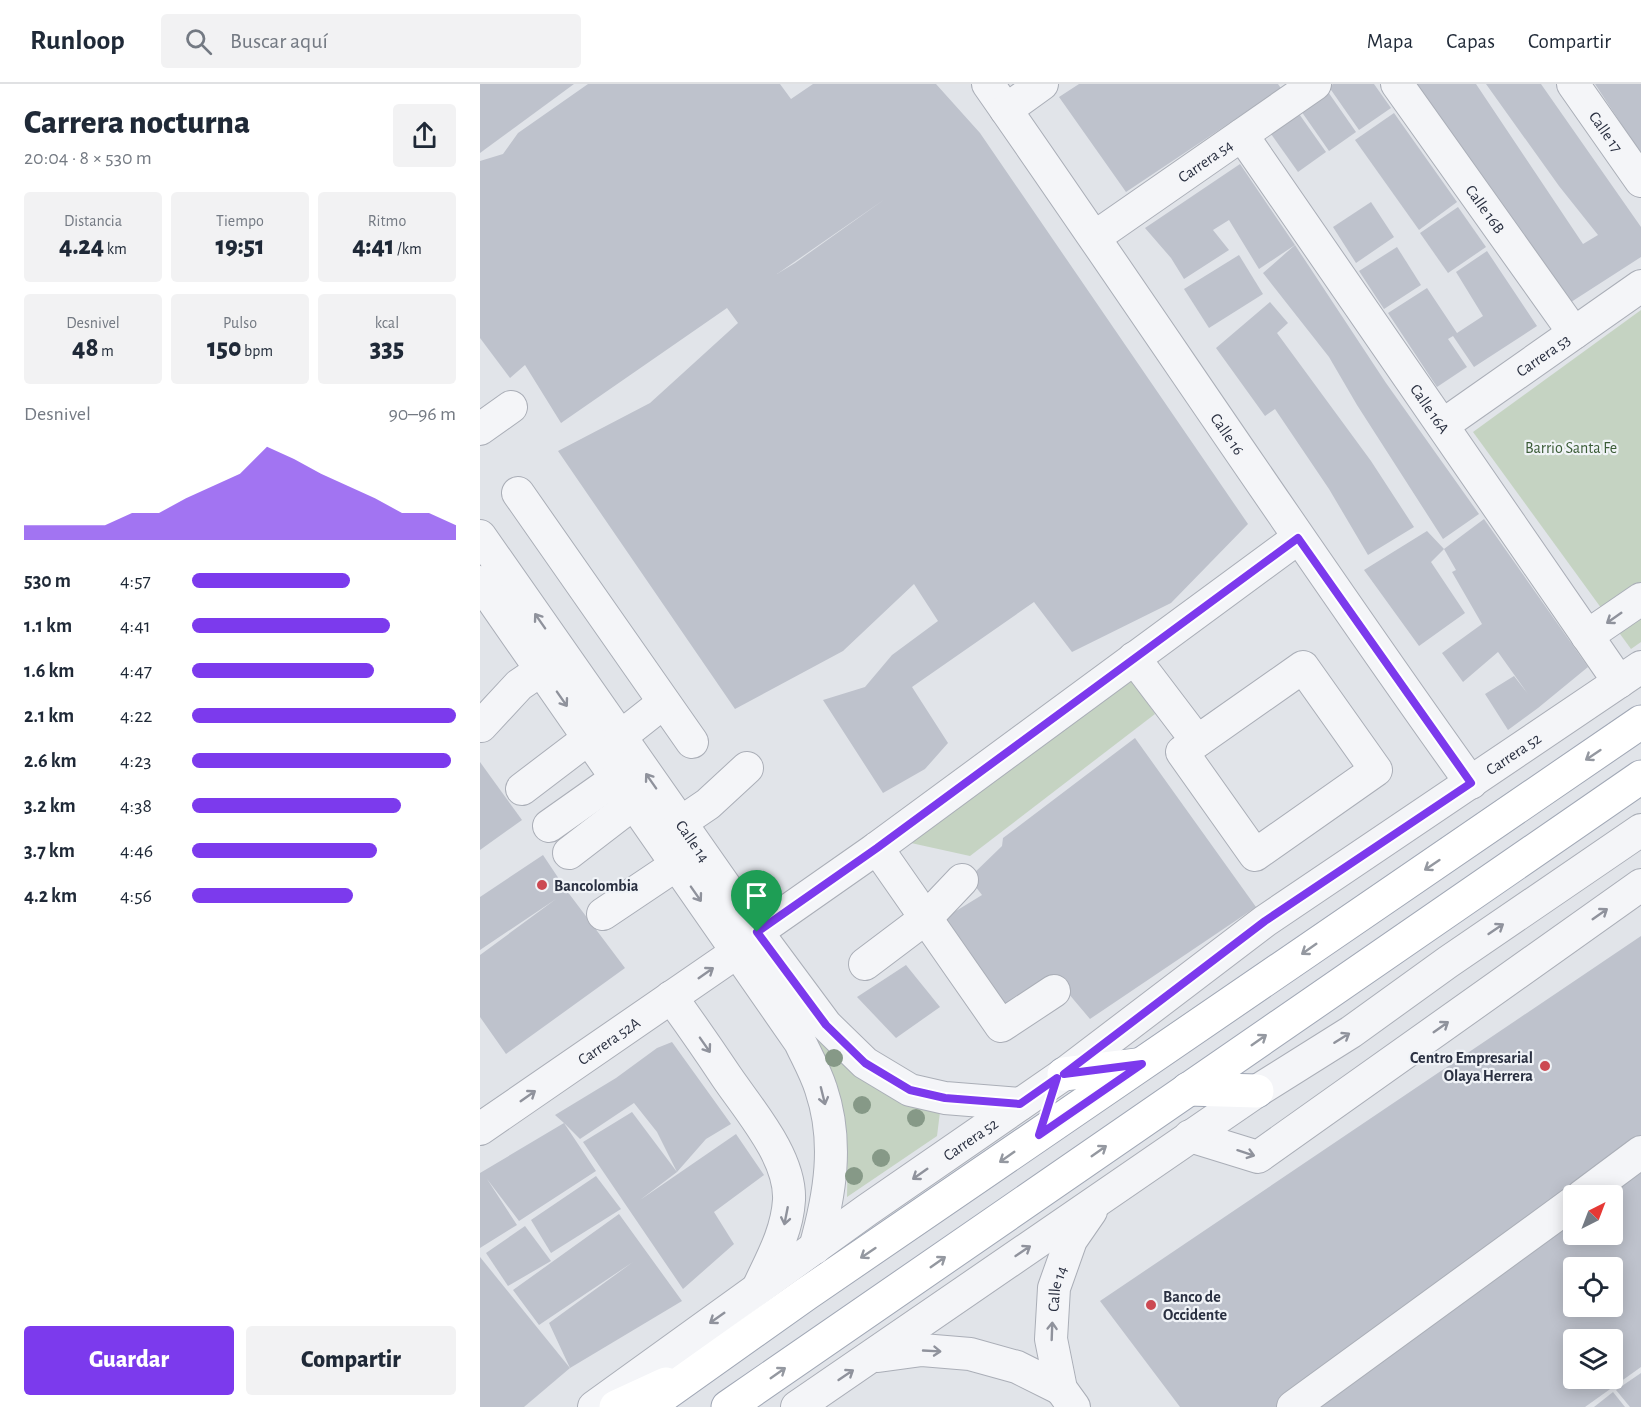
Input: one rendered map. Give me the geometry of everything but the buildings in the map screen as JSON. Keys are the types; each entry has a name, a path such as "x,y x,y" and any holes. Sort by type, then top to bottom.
{"main road":[{"path":"647,1407 806,1294 1641,722"},
{"path":"729,1407 1641,777"},
{"path":"1039,1135 1060,1076 1142,1064"},
{"path":"1188,1089 1257,1091"},
{"path":"616,1407 706,1366"}],"street":[{"name":"Calle 16","path":"988,84 1095,237 1298,538 1471,783"},
{"path":"1006,110 1042,84"},
{"name":"Carrera 54","path":"1095,237 1315,84"},
{"name":"Calle 16B","path":"1397,84 1574,333"},
{"name":"Calle 17","path":"1573,84 1641,180"},
{"name":"Calle 16A","path":"1242,135 1587,636 1630,674"},
{"name":"Carrera 53","path":"1443,425 1641,286"},
{"path":"480,429 512,407"},
{"path":"518,493 692,742"},
{"name":"Calle 14","path":"480,536 680,823 800,1042 821,1088 831,1133 832,1165 824,1214 815,1248"},
{"name":"Carrera 52A","path":"480,1129 672,997 1298,538"},
{"name":"Calle 14","path":"480,582 489,614 541,670 676,865 826,1025 865,1063 910,1090 945,1098 1020,1104"},
{"path":"1587,636 1641,599"},
{"path":"1134,658 1197,741"},
{"path":"1303,667 1376,770 1255,855 1182,752 1197,741 1303,667"},
{"path":"481,726 519,686 541,670"},
{"name":"Carrera 52","path":"594,1407 1060,1076 1265,921 1630,674"},
{"path":"620,737 663,703"},
{"path":"522,789 589,738"},
{"path":"680,823 708,804 747,768"},
{"path":"549,826 616,778"},
{"path":"569,853 634,803"},
{"path":"797,1407 1190,1136 1351,1032 1448,962 1641,830"},
{"path":"877,848 1001,1026 1054,991"},
{"path":"603,914 676,865"},
{"path":"865,964 926,918 962,880"},
{"path":"1190,1136 1258,1157 1641,885"},
{"path":"672,997 761,1127 781,1161 787,1180 789,1198 787,1215 779,1245 756,1291"},
{"path":"1597,1185 1641,1152"},
{"name":"Calle 14","path":"1067,1398 1051,1339 1054,1288 1071,1240 1100,1198"},
{"path":"1293,1407 1563,1210"},
{"name":"Calle 14","path":"874,1356 922,1350 970,1354 1017,1367 1067,1398"}],"green space":[{"name":"Barrio Santa Fe","path":"1641,310 1641,642 1631,649 1473,432"},
{"path":"1129,675 1155,714 970,856 911,843"},
{"path":"765,956 940,1112 937,1136 847,1197 846,1131 836,1083 830,1067"}],"place":[{"name":"Bancolombia","path":"542,885"},
{"name":"Centro Empresarial Olaya Herrera","path":"1545,1066"},
{"name":"Banco de Occidente","path":"1151,1305"}],"route":[{"path":"1298,538 1471,783 1265,921 1064,1074 1142,1064 1039,1135 1057,1078 1020,1104 945,1098 910,1090 865,1063 826,1025 757,932 877,848 1298,538"}]}
